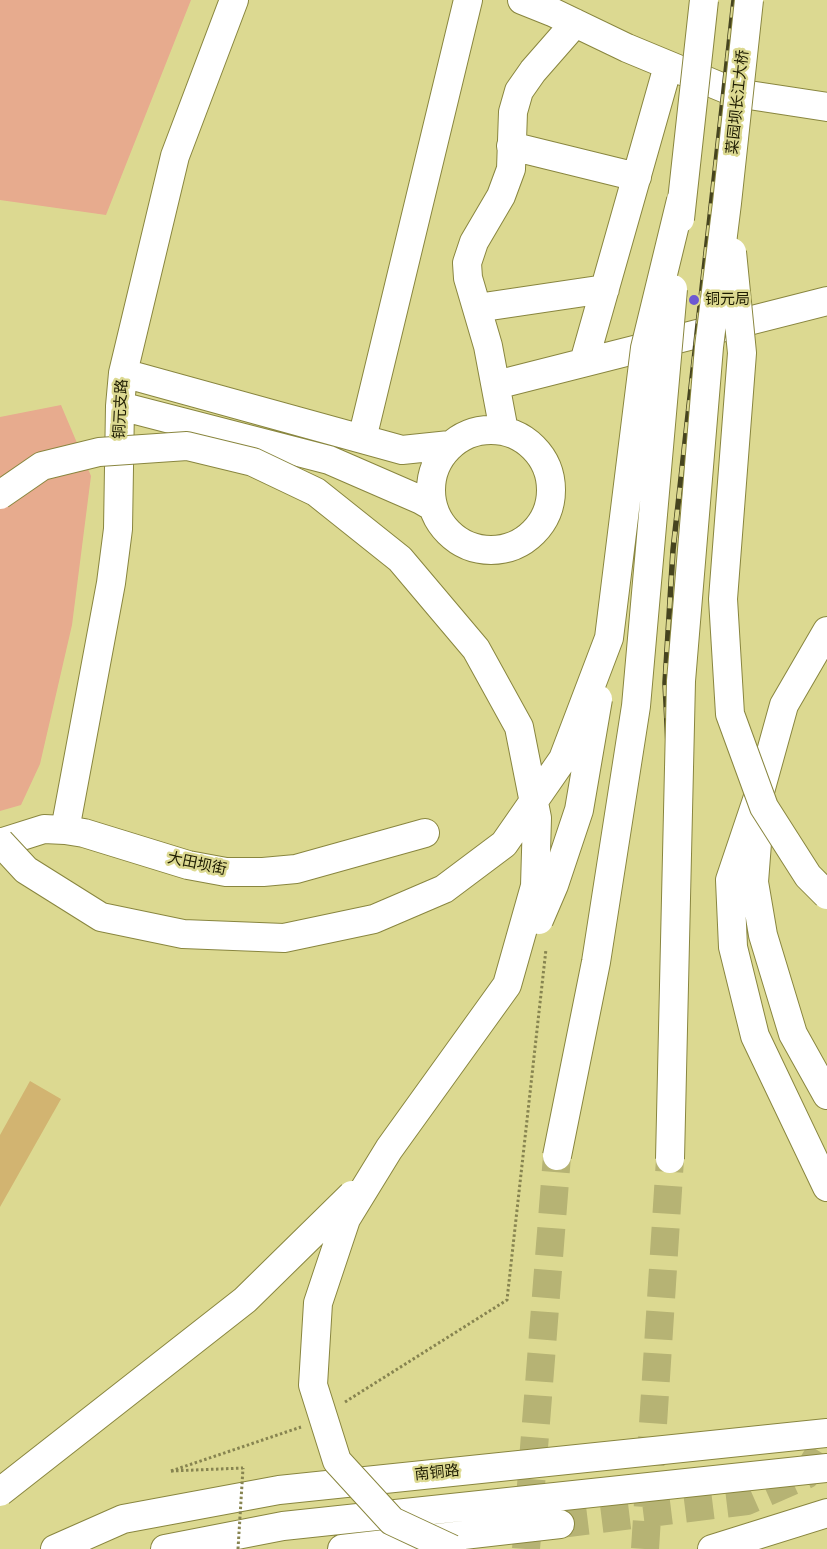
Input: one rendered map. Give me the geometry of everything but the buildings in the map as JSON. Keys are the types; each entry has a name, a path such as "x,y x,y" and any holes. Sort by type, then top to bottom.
{"main road":[{"name":"铜元支路","path":"65,830 118,529 120,406 123,373 176,156 234,0"},
{"path":"362,439 468,0"},
{"path":"522,0 668,66 726,89 749,95 827,107"},
{"path":"557,1156 596,962 636,706 681,200 704,0"},
{"name":"菜园坝长江大桥","path":"728,203 749,0"},
{"path":"504,431 488,346 468,278 467,263 474,242 501,196 510,169 513,112 519,91 533,71 575,23"},
{"path":"584,362 668,66"},
{"path":"511,146 637,177"},
{"path":"0,1492 245,1300 401,1146 518,968 554,885 579,810 609,638 645,348 681,200"},
{"path":"728,203 742,353 723,599 730,714 764,807 808,876 827,895"},
{"path":"670,1159 682,681 709,347 728,203"},
{"path":"477,308 605,289"},
{"path":"496,384 827,301"},
{"path":"123,373 402,450 450,445"},
{"path":"120,406 329,460 433,507"},
{"path":"490,429 504,431 518,436 530,444 540,455 547,467 551,482 548,510 532,534 520,543 492,550 477,548 451,535 442,524 433,507 431,498 431,483 434,469 440,456 450,445 462,437 475,431 490,429"},
{"path":"0,494 42,466 99,452 187,446 253,462 316,492 400,559 476,649 519,727 537,818 535,886 508,985 389,1149 346,1219 318,1303 313,1385 338,1461 392,1521 452,1549"},
{"path":"827,631 784,705 761,788 730,880 733,947 755,1036 827,1186"},
{"path":"0,843 26,870 101,917 183,934 284,938 374,919 444,889 504,844 562,758 609,638"},
{"path":"761,788 754,882 763,935 793,1034 827,1094"},
{"name":"大田坝街","path":"0,843 44,829 65,830 84,833 188,865 226,872 296,869 425,832"},
{"name":"南铜路","path":"56,1549 124,1518 279,1490 827,1433"},
{"path":"165,1549 283,1526 827,1468"},
{"path":"712,1549 827,1513"},
{"path":"342,1549 560,1524"}],"path":[{"path":"238,1549 243,1468"},
{"path":"171,1471 252,1468"}],"shaded area":[{"path":"0,0 191,0 106,215 0,200"},
{"path":"61,405 91,476 72,625 40,764 21,805 0,811 0,417"}],"tunnel":[{"path":"526,1549 557,1156"},
{"path":"645,1549 670,1159"},
{"path":"560,1524 747,1501 806,1475 827,1440"}],"railway":[{"path":"671,806 665,683 673,550 734,0"},
{"path":"686,809 680,674 688,550 747,0"}],"place":[{"name":"铜元局","path":"694,300"}]}
